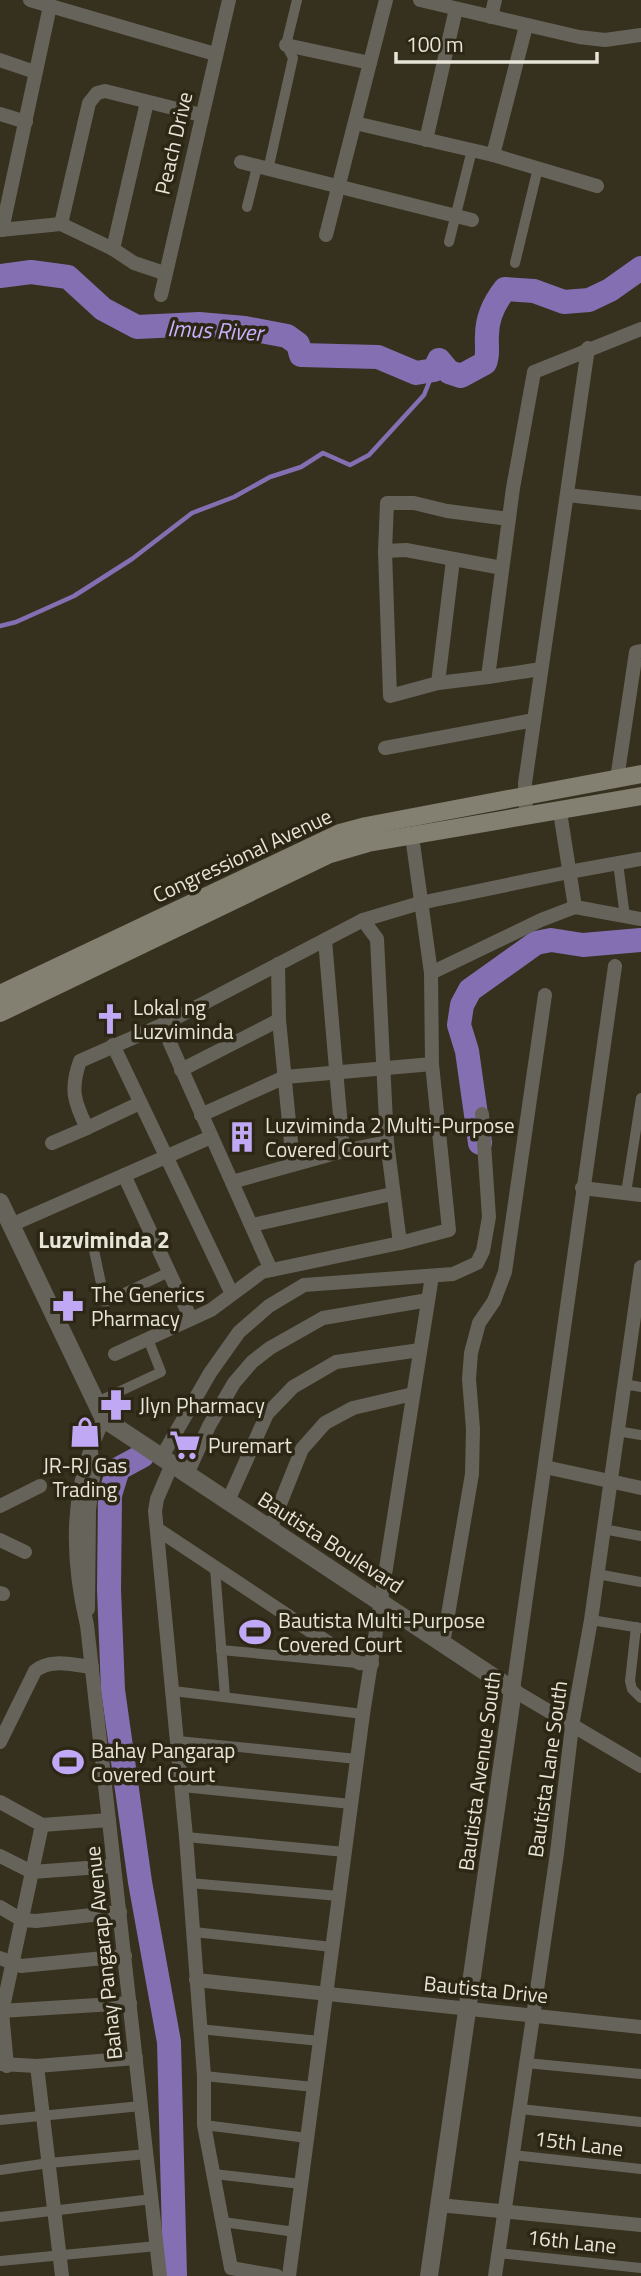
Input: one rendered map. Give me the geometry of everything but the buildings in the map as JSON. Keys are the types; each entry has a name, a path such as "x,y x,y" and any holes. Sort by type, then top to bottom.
{"main road":[{"name":"Congressional Avenue","path":"0,994 341,833 641,774"},
{"name":"Congressional Avenue","path":"0,1013 330,855 368,843 641,796"}],"street":[{"path":"30,0 215,54"},
{"path":"247,207 262,168 293,58 286,45 297,0"},
{"path":"326,235 386,0"},
{"path":"420,0 526,26 605,40 641,35"},
{"path":"491,17 495,0"},
{"name":"Peach Drive","path":"160,295 225,1"},
{"path":"50,6 26,122 6,176 1,230 61,224 113,249 134,263 164,273"},
{"path":"426,140 456,9"},
{"path":"493,155 526,26"},
{"path":"286,45 370,64"},
{"path":"0,60 36,72"},
{"path":"61,224 89,103 97,93 105,91 201,115"},
{"path":"113,249 147,103"},
{"path":"0,114 26,122"},
{"path":"355,123 493,155 597,186"},
{"path":"449,242 472,150"},
{"path":"241,162 472,220"},
{"path":"515,263 538,168"},
{"path":"488,677 509,519 534,372 641,329"},
{"path":"526,817 525,783 589,348"},
{"path":"567,495 641,503"},
{"path":"509,519 447,511 414,503 387,503 385,551 390,696 438,683 541,669"},
{"path":"385,551 406,550 502,568"},
{"path":"438,683 453,560"},
{"path":"617,779 635,704 636,652 641,651"},
{"path":"385,748 534,720"},
{"path":"560,812 575,907"},
{"path":"116,1353 211,1310 262,1272 449,1230 432,1063 431,973 412,836"},
{"path":"87,1128 75,1103 74,1079 80,1061 162,1025 363,920 420,904 641,859"},
{"path":"618,863 625,917"},
{"path":"431,973 541,920 575,907 641,919"},
{"path":"363,920 377,939 387,1142 400,1243"},
{"path":"324,940 338,1072 343,1151"},
{"path":"278,964 279,1020 293,1163"},
{"name":"Bautista Avenue South","path":"429,2276 615,966"},
{"path":"443,1644 472,1474 473,1429 469,1379 471,1353 479,1323 494,1301 505,1272 545,995"},
{"path":"181,1070 279,1020"},
{"path":"162,1025 271,1269"},
{"path":"113,1045 232,1294"},
{"path":"201,1115 285,1077 432,1063"},
{"path":"582,1188 634,1194 641,1098"},
{"path":"52,1143 140,1103"},
{"path":"277,2276 226,2272 223,2222 205,2124 194,1932 157,1529 157,1499 210,1373 239,1332 269,1306 304,1285 453,1274 477,1263 483,1251 489,1217 482,1114"},
{"path":"11,1225 211,1137"},
{"path":"232,1182 293,1163 387,1142"},
{"path":"124,1175 191,1319"},
{"path":"251,1225 392,1194"},
{"path":"0,1202 104,1419"},
{"path":"92,1241 105,1302 169,1272"},
{"name":"Bautista Lane South","path":"495,2276 572,1726 591,1620 624,1384 636,1339 641,1267"},
{"path":"289,2276 363,1714 366,1664 381,1602 432,1276"},
{"path":"173,1465 209,1426 234,1383 251,1362 261,1355 323,1318 428,1300"},
{"path":"95,1403 161,1372 148,1339"},
{"path":"228,1501 267,1414 293,1387 336,1362 420,1350"},
{"path":"624,1384 641,1387"},
{"path":"270,1529 302,1448 326,1423 353,1408 413,1394"},
{"name":"Bautista Boulevard","path":"104,1419 513,1690 641,1766"},
{"name":"Bahay Pangarap Avenue","path":"104,1419 91,1453 94,1469 88,1535 90,1586 87,1625 160,2276"},
{"path":"617,1431 641,1436"},
{"path":"545,1467 641,1488"},
{"path":"0,1506 40,1486"},
{"path":"157,1529 366,1664"},
{"path":"603,1530 641,1536"},
{"path":"0,1540 25,1552"},
{"path":"215,1568 225,1697"},
{"path":"597,1574 641,1582"},
{"path":"591,1620 638,1628 630,1681 641,1698"},
{"path":"221,1650 366,1664"},
{"path":"0,1741 35,1671 42,1665 51,1663 92,1667"},
{"path":"173,1691 363,1714"},
{"path":"178,1741 357,1759"},
{"path":"182,1787 351,1804"},
{"path":"0,1802 43,1825 109,1820"},
{"path":"43,1825 22,1920 6,1961 1,2011 4,2065 37,2066 136,2058"},
{"path":"186,1837 345,1852"},
{"path":"0,1856 32,1872 114,1866"},
{"path":"189,1883 339,1896"},
{"path":"0,1907 22,1920 36,1921 120,1912"},
{"path":"194,1932 332,1947"},
{"path":"6,1961 21,1966 125,1956"},
{"name":"Bautista Drive","path":"196,1980 641,2027"},
{"path":"1,2011 130,2003"},
{"path":"199,2029 320,2041"},
{"path":"526,2063 641,2074"},
{"path":"37,2066 62,2276"},
{"path":"204,2076 314,2087"},
{"path":"0,2120 141,2106"},
{"path":"520,2109 641,2122"},
{"path":"205,2124 307,2138"},
{"path":"0,2170 147,2154"},
{"name":"15th Lane","path":"513,2155 641,2169"},
{"path":"214,2174 301,2184"},
{"path":"0,2217 152,2199"},
{"path":"439,2205 641,2225"},
{"path":"223,2222 295,2232"},
{"path":"0,2261 157,2246"},
{"name":"16th Lane","path":"499,2253 641,2268"}],"waterway":[{"name":"Imus River","path":"0,276 31,272 68,277 103,309 137,327 199,324 245,328 287,336 298,344 301,355 378,357 416,373 434,370 439,360 449,372 461,376 485,363 490,316 505,289 534,291 564,302 589,300 610,290 641,268"},
{"path":"0,626 16,622 74,596 132,559 192,513 234,497 270,477 301,467 323,453 350,465 369,455 424,395 434,370"},
{"path":"480,1143 467,1051 459,1025 462,1005 470,990 536,943 551,940 583,945 641,940"},
{"path":"142,1456 118,1469 110,1495 109,1590 113,1690 140,1882 169,2042 175,2276"}],"place":[{"name":"Lokal ng Luzviminda","path":"110,1019"},
{"name":"Luzviminda 2 Multi-Purpose Covered Court","path":"242,1137"},
{"name":"The Generics Pharmacy","path":"68,1306"},
{"name":"Jlyn Pharmacy","path":"116,1405"},
{"name":"JR-RJ Gas Trading","path":"85,1432"},
{"name":"Puremart","path":"185,1445"},
{"name":"Bautista Multi-Purpose Covered Court","path":"255,1632"},
{"name":"Bahay Pangarap Covered Court","path":"68,1762"}],"district":[{"name":"Luzviminda 2","path":"104,1239"}]}
